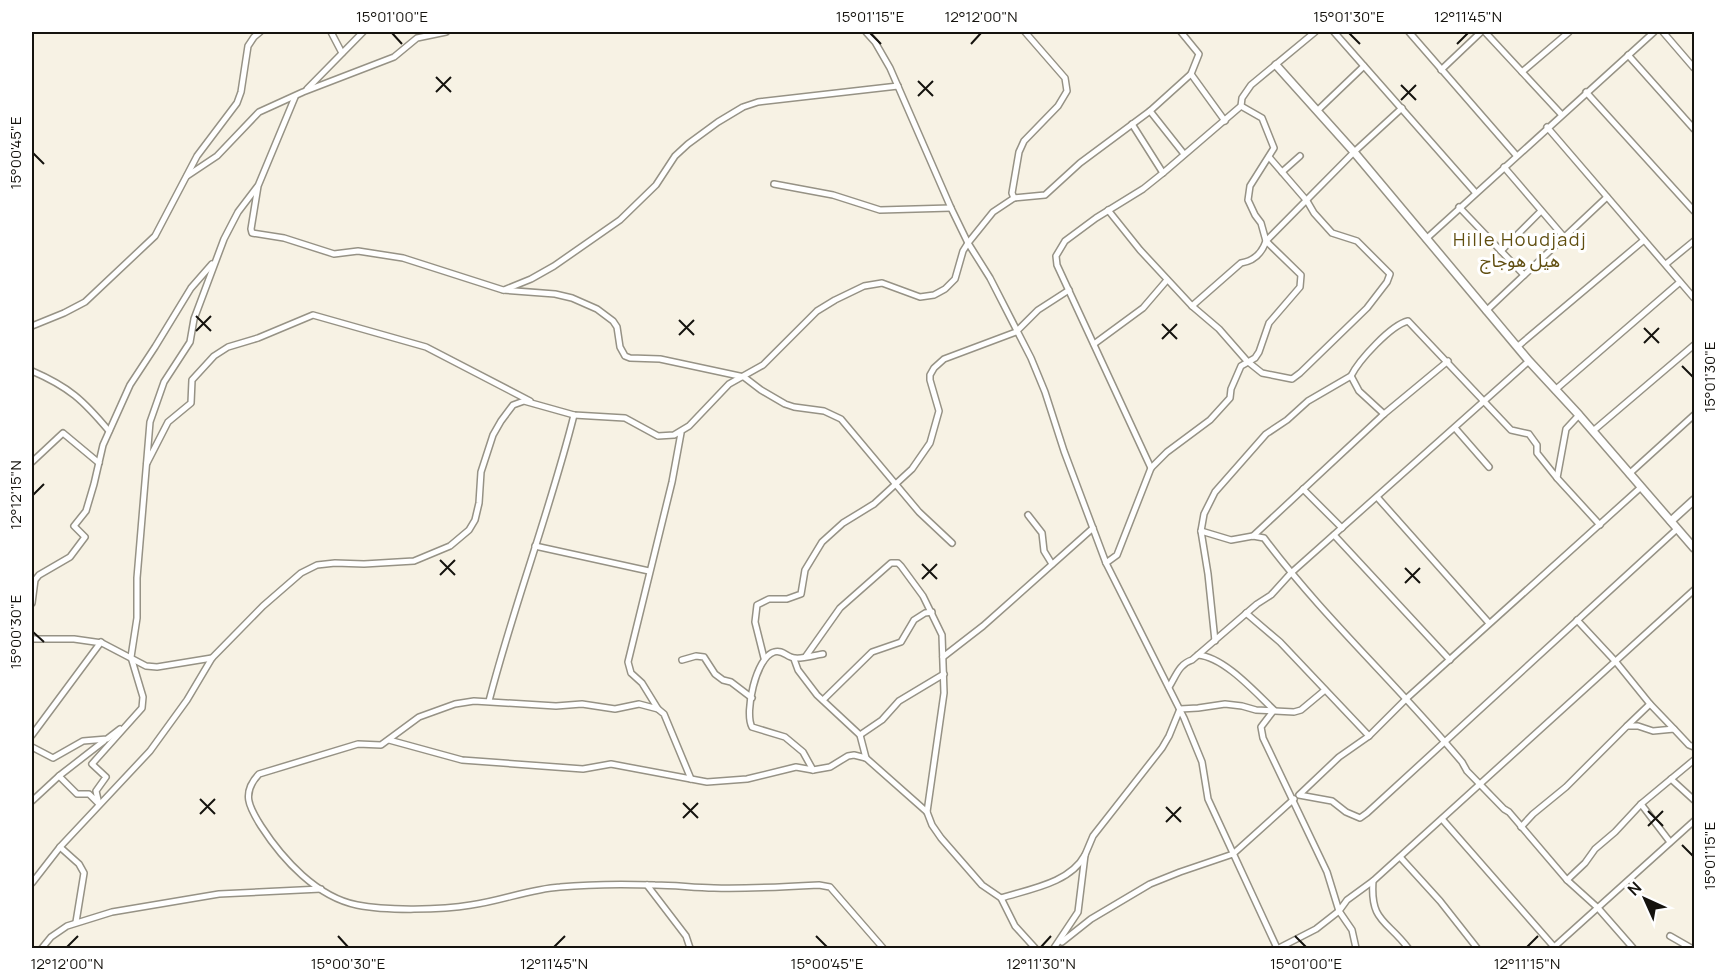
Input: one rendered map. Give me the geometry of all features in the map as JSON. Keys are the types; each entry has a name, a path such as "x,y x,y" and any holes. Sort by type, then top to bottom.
{"street":[{"path":"32,326 85,302 112,274 146,246 159,231 197,156 237,103 241,92 248,46 260,32"},
{"path":"331,32 342,53"},
{"path":"303,92 363,32"},
{"path":"186,177 218,156 259,112 303,92 394,57 417,38 446,32"},
{"path":"866,32 875,42 898,86 968,243 990,278 1031,358 1106,562 1180,709 1202,762 1208,799 1278,948 1316,929 1339,910 1347,900 1373,881 1695,590"},
{"path":"1014,198 1012,193 1019,152 1024,141 1059,106 1067,91 1065,78 1032,35 1024,32"},
{"path":"145,468 168,422 190,403 192,380 214,356 228,347 258,338 313,315 426,347 534,402 574,415 625,418 658,436 681,433 697,419 724,388 771,358 818,311 835,300 864,286 882,283 920,297 934,295 945,289 955,279 963,251 993,212 1014,198 1045,195 1080,163 1150,111 1191,74 1198,54 1181,32"},
{"path":"1151,468 1057,265 1056,256 1065,241 1108,210 1143,189 1225,121 1241,106 1242,98 1251,86 1315,32"},
{"path":"1334,32 1475,192"},
{"path":"1409,32 1516,155"},
{"path":"1441,70 1483,32 1561,114"},
{"path":"1522,72 1569,32"},
{"path":"1426,239 1475,192 1654,32"},
{"path":"1663,32 1695,68"},
{"path":"1628,55 1695,129"},
{"path":"1276,65 1354,152 1529,361 1695,548"},
{"path":"1317,111 1364,66"},
{"path":"1191,74 1225,121"},
{"path":"503,290 531,279 554,266 620,220 656,185 675,156 718,122 743,107 758,102 898,86"},
{"path":"1586,92 1695,211"},
{"path":"295,97 258,186 252,233 284,238 334,254 358,251 404,258 503,290 555,294 572,298 597,309 613,321 620,348 625,356 660,359 744,377 785,404 800,409 824,411 841,419 919,512 952,543"},
{"path":"1106,562 1117,555 1151,468 1167,452 1210,420 1230,398 1236,373 1259,352 1269,323 1300,287 1301,275 1266,241 1261,223 1248,200 1250,186 1274,148 1262,118 1241,106"},
{"path":"1192,306 1241,263 1250,261 1263,250 1266,241 1354,152 1402,108"},
{"path":"1150,111 1184,154"},
{"path":"1132,124 1163,173"},
{"path":"1547,127 1695,298"},
{"path":"1282,172 1300,156"},
{"path":"1108,210 1167,280 1219,329 1247,361 1262,373 1292,379 1367,308 1390,278 1390,274 1356,241 1332,233 1314,213 1308,201 1269,158"},
{"path":"1504,167 1564,237"},
{"path":"774,184 833,195 880,210 951,208"},
{"path":"99,805 96,791 106,777 92,764 142,708 143,698 131,657 137,618 137,578 150,422 164,382 190,342 194,319 214,262 238,212 258,186"},
{"path":"1486,311 1607,197"},
{"path":"1459,207 1524,275"},
{"path":"1501,251 1540,211"},
{"path":"1517,347 1644,240"},
{"path":"1666,264 1695,241"},
{"path":"32,603 35,580 39,575 70,557 85,537 74,526 86,511 109,431 130,385 185,297 214,262"},
{"path":"1094,344 1143,308 1167,280"},
{"path":"1555,390 1680,282"},
{"path":"764,658 755,622 757,605 769,598 787,599 801,594 805,570 822,542 843,523 874,504 912,469 930,443 939,411 930,380 933,369 944,359 1016,332 1038,310 1069,290"},
{"path":"1215,640 1201,531 1204,514 1215,492 1266,434 1287,420 1308,400 1351,376 1355,367 1400,323 1408,321 1511,429 1529,434 1537,445 1537,453 1600,525"},
{"path":"1593,431 1695,345"},
{"path":"1253,536 1384,414 1448,361"},
{"path":"1169,687 1180,667 1271,595 1291,573 1529,361"},
{"path":"32,371 71,391 109,431"},
{"path":"1351,376 1359,391 1384,414"},
{"path":"32,883 60,847 150,751 187,700 212,658 263,606 301,573 317,565 335,563 414,561 438,552 469,530 475,520 479,503 481,472 493,435 513,405 524,401 534,402"},
{"path":"489,701 512,616 559,474 574,415"},
{"path":"1557,478 1566,429 1579,415"},
{"path":"1629,474 1695,415"},
{"path":"1455,428 1488,467"},
{"path":"32,462 63,433 99,463"},
{"path":"681,433 672,482 628,662 631,673 642,683 658,709 664,714 691,779"},
{"path":"1055,947 1091,919 1150,885 1233,854 1339,757 1369,736 1489,623 1641,488"},
{"path":"1303,489 1342,528"},
{"path":"1377,497 1489,623"},
{"path":"1671,521 1695,500"},
{"path":"1029,515 1042,533 1044,551 1052,564"},
{"path":"943,657 983,626 1093,528"},
{"path":"1299,795 1332,801 1346,812 1360,818 1677,529"},
{"path":"1201,531 1231,540 1253,536 1264,538 1291,573 1407,698 1462,762 1467,771 1521,827 1566,880 1598,908 1633,948"},
{"path":"1334,535 1450,660"},
{"path":"535,546 649,571"},
{"path":"806,656 840,608 891,563 898,563 901,566 923,596 942,635 944,693 927,812"},
{"path":"823,700 872,652 901,642 914,620 925,613 932,612"},
{"path":"1246,613 1280,642 1369,736"},
{"path":"1577,620 1616,662 1650,704 1689,745 1695,747"},
{"path":"32,639 74,639 100,642 146,666 157,667 212,658"},
{"path":"32,735 100,642"},
{"path":"813,770 803,752 785,737 752,727 748,715 756,677 764,658 771,652 778,651 794,659 823,654"},
{"path":"1198,655 1207,656 1221,663 1274,710"},
{"path":"682,660 696,656 704,657 715,674 731,682 752,698"},
{"path":"794,659 798,670 823,700 860,735 866,758"},
{"path":"860,735 882,720 899,701 944,674"},
{"path":"1180,709 1225,704 1256,710 1299,711 1325,690"},
{"path":"658,709 639,704 615,710 582,704 547,706 474,700 455,704 414,720 403,731 378,746 358,744 259,774 252,781 249,803 251,811 263,830 295,869 337,898 358,905 403,908 471,905 558,887 829,886 884,948"},
{"path":"1521,827 1566,787 1650,704"},
{"path":"1001,898 1070,874 1081,862 1100,825 1162,748 1180,709"},
{"path":"1274,710 1261,727 1263,738 1327,872 1339,910 1352,930 1356,948"},
{"path":"1627,726 1638,726 1653,731 1674,729"},
{"path":"32,801 59,776 125,727"},
{"path":"32,747 53,758 83,741 106,739"},
{"path":"389,740 462,760 583,769 611,764 707,782 747,779 796,767 813,770 830,767 848,756 859,755 866,758 927,812 932,825 958,860 982,885 1001,898 1015,926 1035,948"},
{"path":"1566,880 1641,804 1695,760"},
{"path":"59,776 77,794 89,794 99,805"},
{"path":"1671,779 1695,800"},
{"path":"1641,804 1670,842"},
{"path":"1442,819 1554,948 1695,821"},
{"path":"60,847 79,864 84,873 76,922"},
{"path":"1055,947 1078,912 1085,855"},
{"path":"1400,857 1440,901 1477,948"},
{"path":"1373,881 1374,909 1408,948"},
{"path":"647,885 686,936 690,948"},
{"path":"42,948 58,931 76,922 112,912 195,897 248,891 322,889"},
{"path":"1670,936 1691,948"}],"district":[{"name":"Hille Houdjadj هيل هوجاج","path":"1520,249"}]}
